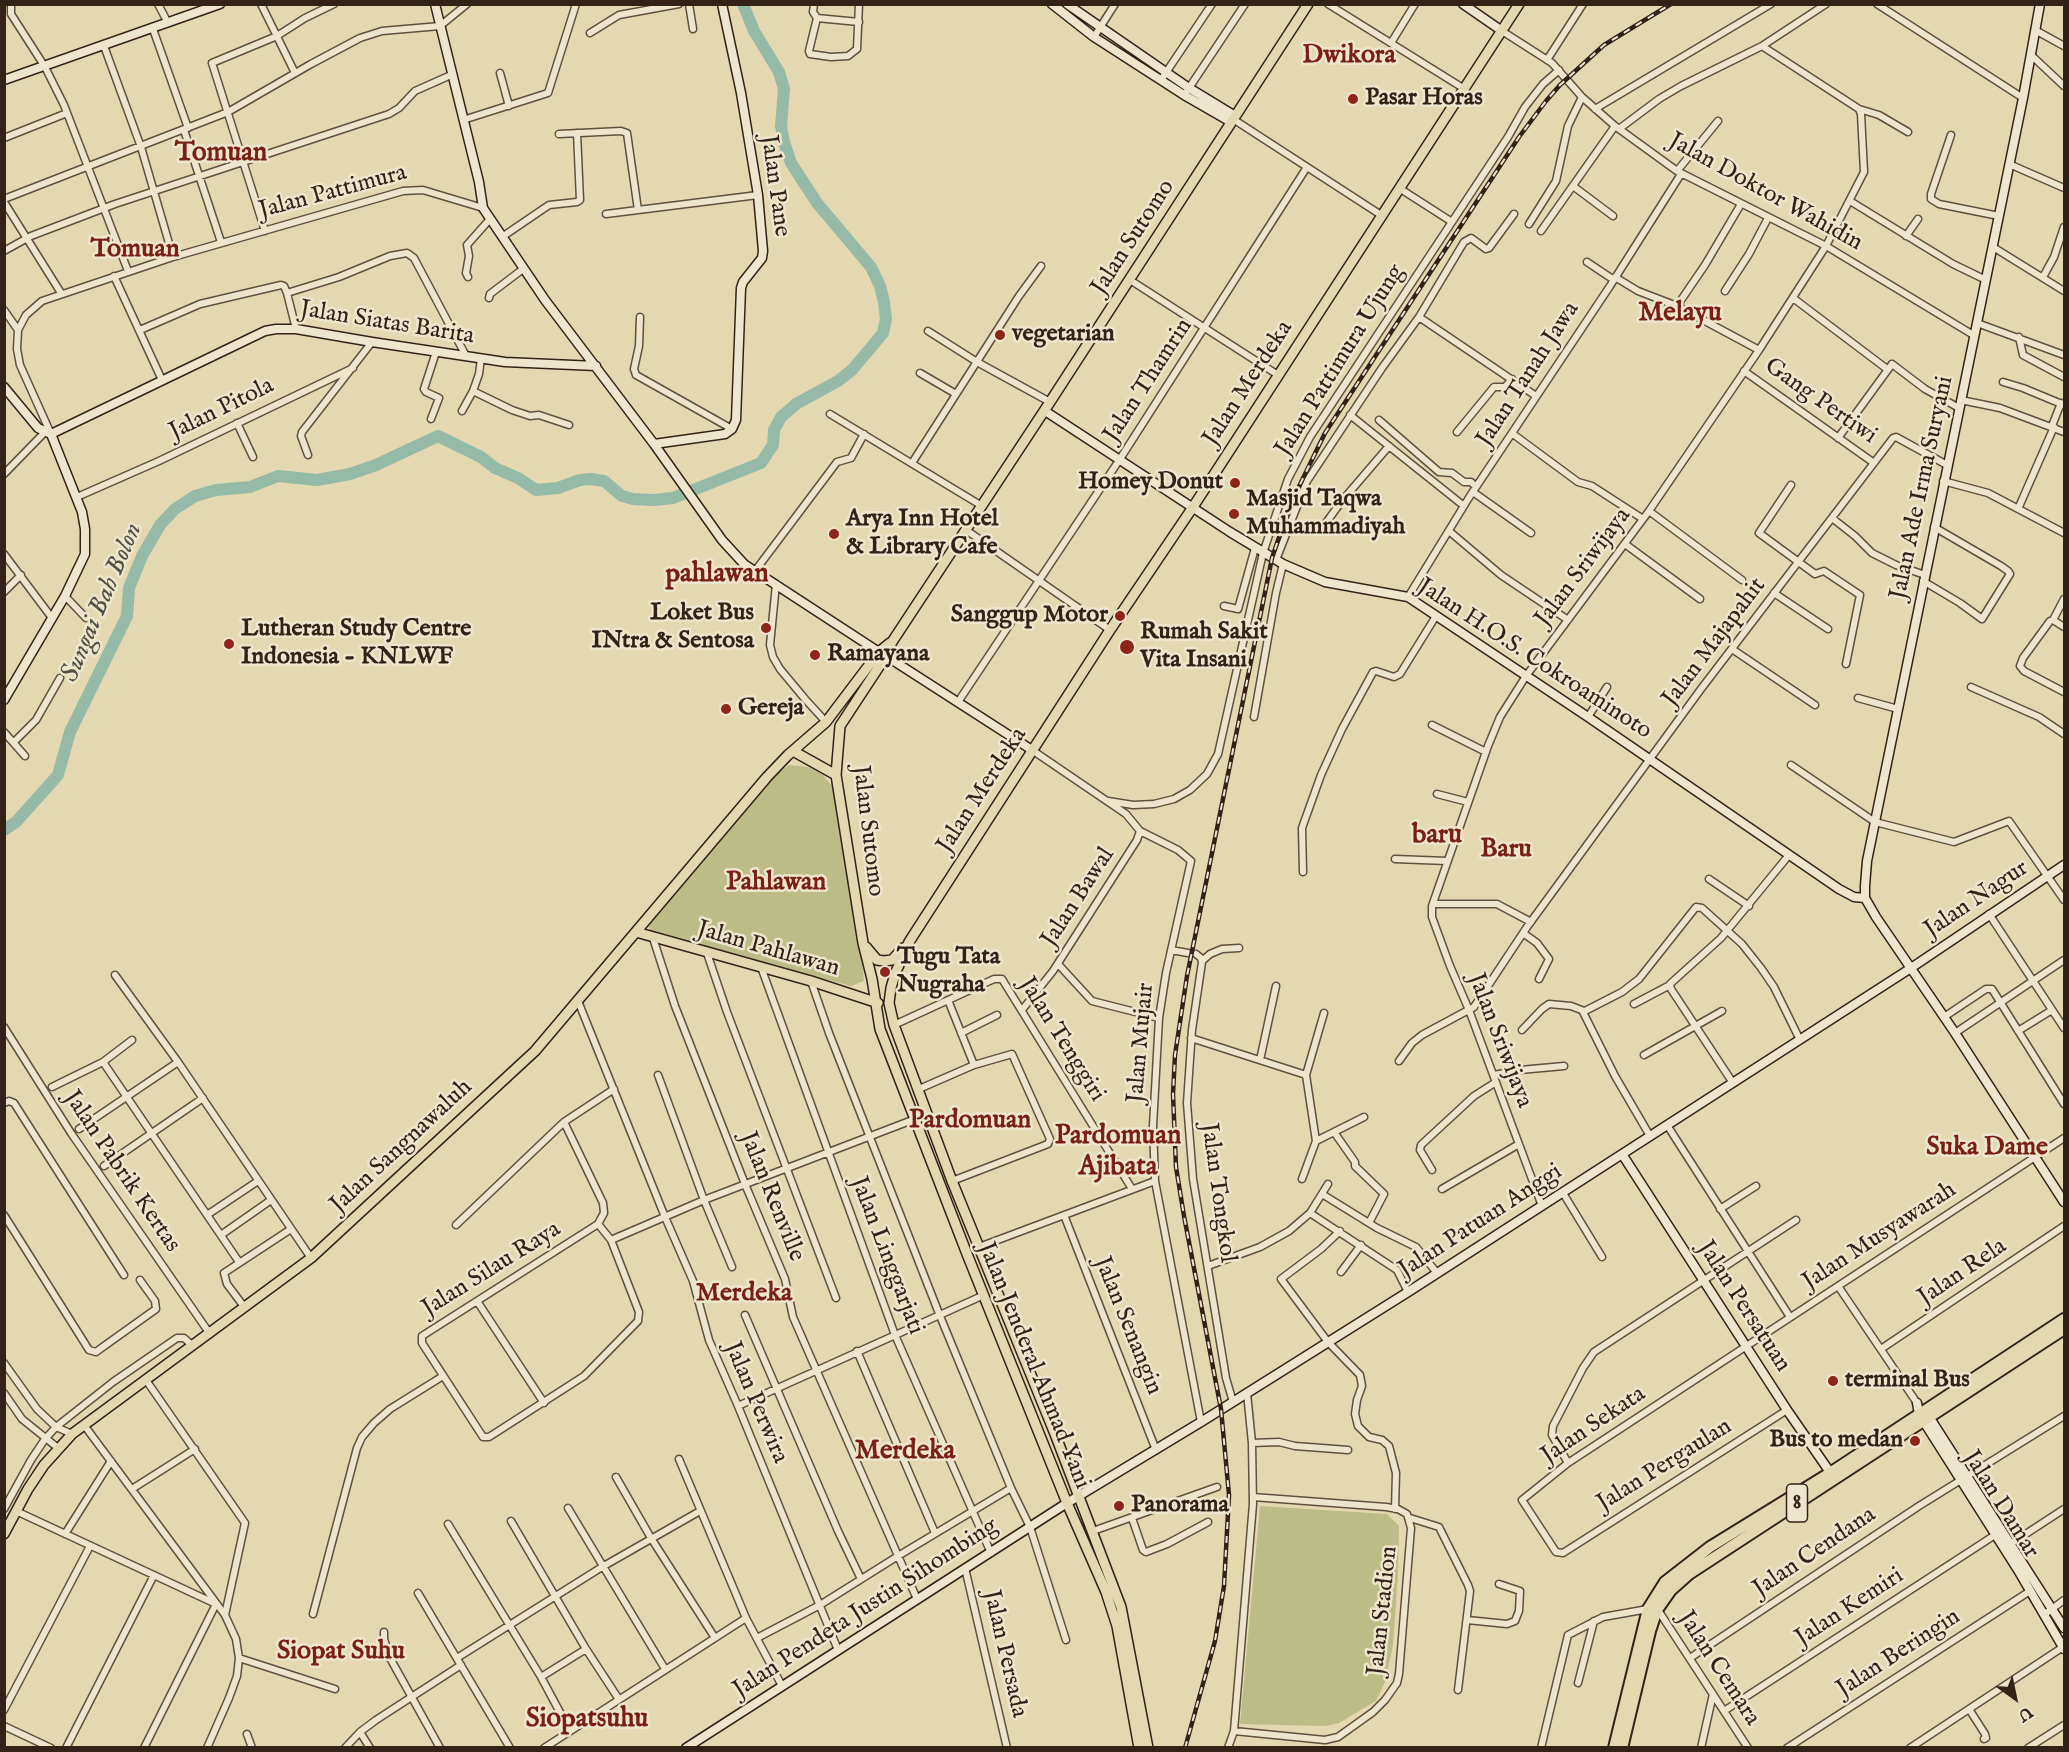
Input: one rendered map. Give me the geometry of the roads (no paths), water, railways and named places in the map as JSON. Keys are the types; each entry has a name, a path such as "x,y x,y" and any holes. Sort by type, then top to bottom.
{"highway":[{"name":"8","path":"1614,1748 1652,1609 1671,1590 1689,1574 1922,1413 2064,1319"},
{"name":"8","path":"1922,1413 2064,1329"},
{"name":"8","path":"1622,1748 1650,1631 1652,1609"}],"main road":[{"name":"Jalan Sutomo","path":"826,722 892,642 1308,4"},
{"name":"Jalan Merdeka","path":"889,1003 895,974 909,942 1519,4"},
{"name":"Jalan Sutomo","path":"875,1003 836,775 840,726 882,654"},
{"name":"Jalan Sangnawaluh","path":"4,1533 11,1514 44,1465 72,1434 311,1258 535,1051 767,777 826,722"},
{"path":"793,751 836,775"},
{"name":"Jalan Pahlawan","path":"636,932 811,981 875,1003 889,1003"},
{"path":"864,943 871,955 884,962 892,960 909,942"},
{"name":"Jalan Jenderal Ahmad Yani","path":"875,1003 880,1029 949,1209 1067,1503 1121,1625"},
{"name":"Jalan Jenderal Ahmad Yani","path":"889,1003 894,1025 952,1181 1115,1589 1148,1748"},
{"path":"914,1115 925,1106"},
{"path":"949,1209 961,1204"},
{"path":"988,1307 1002,1302"},
{"path":"1026,1399 1039,1394"},
{"name":"Jalan Jenderal Ahmad Yani","path":"1130,1669 1139,1748"}],"street":[{"path":"11,4 11,14 45,67 67,113 129,271"},
{"path":"158,4 168,23"},
{"path":"4,80 220,4"},
{"path":"261,4 295,73"},
{"path":"265,231 212,63 277,36 305,18 334,4"},
{"path":"435,4 479,182 483,208 545,300 654,444 722,540 744,564 1032,750"},
{"path":"61,293 4,201 228,112 360,38 382,31 440,26 467,4"},
{"path":"463,120 548,93 576,4"},
{"path":"590,33 619,15 679,4"},
{"path":"689,4 693,29"},
{"name":"Jalan Pane","path":"722,4 741,93 758,195 763,251 762,258 743,282 741,288 736,420 732,429"},
{"path":"814,4 813,12 817,18 808,51 810,54 831,57 848,56 855,53 858,43 860,4"},
{"path":"1052,4 1094,37 1164,76"},
{"path":"1067,4 1186,91 1382,215"},
{"path":"1094,37 1115,4"},
{"path":"1164,76 1212,4"},
{"path":"1186,91 1245,4"},
{"path":"1328,4 1463,88"},
{"path":"1391,43 1415,4"},
{"name":"Jalan Doktor Wahidin","path":"1463,4 1547,60 1594,109 1679,172 1826,246 1975,336"},
{"path":"1547,60 1583,4"},
{"path":"1594,109 1771,4"},
{"path":"1541,231 1617,128 1659,99 1762,46 1826,4"},
{"path":"1877,4 2023,98"},
{"name":"Jalan Ade Irma Suryani","path":"1865,898 1867,861 1943,481 1993,247 2040,4"},
{"path":"817,18 859,22"},
{"path":"153,28 221,242"},
{"path":"2035,30 2064,46"},
{"path":"104,46 141,147 173,257"},
{"path":"1762,46 1859,109 1879,115 1908,132"},
{"path":"2031,55 2064,86"},
{"name":"Jalan Pattimura Ujung","path":"1108,801 1133,805 1154,804 1174,799 1190,790 1207,774 1218,754 1259,550 1288,479 1310,437 1508,137 1532,96 1559,70"},
{"path":"500,73 509,106"},
{"path":"4,251 27,238 104,208 389,114 399,108 415,91 452,75"},
{"path":"1529,224 1556,182 1568,126 1582,97"},
{"name":"Jalan Sriwijaya","path":"1542,1206 1470,1010 1450,966 1432,917 1433,904 1500,717 1526,676 1649,511 1759,350 1826,246 1864,170 1859,109"},
{"path":"4,138 67,113"},
{"name":"Jalan Tanah Jawa","path":"1408,597 1474,490 1615,279 1679,172 1718,121"},
{"path":"559,134 621,131 627,133 638,210"},
{"path":"502,237 549,205 580,200 577,133"},
{"path":"1951,135 1931,199 1939,204 1999,216"},
{"path":"2009,164 2064,188"},
{"name":"Jalan Thamrin","path":"958,702 1120,459 1307,167"},
{"path":"1573,186 1613,216"},
{"path":"1399,188 1452,222"},
{"name":"Jalan Pattimura","path":"18,330 26,315 33,308 42,301 61,293 221,242 404,191 432,192 483,208"},
{"path":"606,214 758,195"},
{"path":"1850,201 1964,270 1986,280"},
{"path":"1677,306 1705,265 1741,204"},
{"path":"1254,717 1280,562 1307,481 1419,317 1466,240 1471,238 1489,249 1514,214"},
{"path":"1725,291 1749,254 1768,218"},
{"path":"468,277 466,273 469,256 467,245 490,219"},
{"path":"1906,236 1918,219"},
{"path":"2043,277 2054,257 2064,227"},
{"path":"1993,247 2064,291"},
{"path":"287,293 390,256 407,253 414,258 466,356"},
{"path":"1587,262 1638,291 1677,306 1759,350"},
{"path":"912,463 1019,296 1041,267"},
{"path":"489,298 490,294 524,269"},
{"path":"114,276 162,380"},
{"path":"1130,280 1278,375"},
{"path":"140,330 200,304 281,285 287,293 296,328"},
{"path":"1793,298 1887,369"},
{"path":"4,310 18,330 17,349 20,365 77,497 86,529 86,554 65,596 4,700"},
{"path":"640,317 640,339 634,369 636,375 732,429 725,434 654,444"},
{"path":"1419,317 1536,396"},
{"path":"1977,323 2064,355"},
{"name":"Jalan Siatas Barita","path":"4,474 48,433 265,331 296,328 505,362 596,366"},
{"name":"Jalan H.O.S. Cokroaminoto","path":"928,332 1048,406 1120,459 1280,562 1326,582 1408,597 1839,889 1854,897 1865,898"},
{"path":"2019,338 2023,355 2064,377"},
{"name":"Jalan Pitola","path":"77,497 159,461 353,368 372,342"},
{"path":"431,418 439,398 424,389 436,352"},
{"path":"462,411 473,391 479,374 481,358"},
{"path":"1838,438 1891,365 1925,389 1960,404 2000,408 2064,432"},
{"path":"308,455 301,436 302,432 353,368"},
{"name":"Gang Pertiwi","path":"1744,371 1874,463"},
{"path":"920,373 956,394"},
{"path":"1457,432 1494,387 1505,387 1512,379"},
{"path":"2003,382 2062,404 2018,509"},
{"path":"4,387 38,428 48,433"},
{"path":"473,391 512,410 530,416 539,415 569,425"},
{"path":"830,414 982,506"},
{"path":"1350,415 1464,506"},
{"path":"1379,420 1439,472 1452,473 1464,482 1471,482 1474,490 1531,533"},
{"path":"237,423 253,457"},
{"path":"755,570 837,462 851,458 864,434"},
{"path":"1513,434 1578,482 1594,488 1643,519"},
{"name":"Jalan Majapahit","path":"1470,1010 1523,933 1732,649 1893,438 1896,437 1947,465"},
{"path":"1323,526 1389,446"},
{"path":"1943,481 1988,493 2064,533"},
{"path":"1791,485 1759,533 1815,574 1822,571 1827,573 1860,595 1846,664"},
{"path":"1649,511 1742,580"},
{"path":"1832,518 1878,556 1924,578 1982,619 2010,574 2001,566 1934,526"},
{"path":"966,530 1110,630"},
{"path":"1449,531 1501,575 1569,620"},
{"path":"1625,544 1700,599"},
{"path":"1224,606 1238,609 1259,550"},
{"path":"4,554 52,618"},
{"path":"4,592 21,575"},
{"path":"776,584 770,645 773,657 826,722"},
{"path":"1774,593 1828,629"},
{"path":"65,596 86,618"},
{"path":"2064,599 2053,620 2048,622 2020,666 2024,671 2064,692"},
{"path":"1303,872 1302,828 1321,775 1342,729 1373,672 1394,677 1400,674 1436,616"},
{"path":"2053,620 2064,627"},
{"path":"1732,649 1815,705"},
{"path":"14,742 36,720 60,678"},
{"path":"1588,717 1607,687"},
{"path":"1971,687 2039,717 2064,734"},
{"path":"1858,698 1898,709"},
{"path":"1432,725 1486,752"},
{"path":"4,732 25,756"},
{"name":"Jalan Mujair","path":"1032,750 1126,814 1140,831 1178,850 1191,861 1171,950 1160,1018 1154,1126 1155,1181 1201,1422"},
{"path":"1791,765 1875,822 1954,842 2009,820 2064,900"},
{"path":"1437,794 1468,802"},
{"name":"Jalan Bawal","path":"1022,1010 1058,964 1137,840 1140,831"},
{"path":"1418,835 1456,836"},
{"path":"1634,1004 1670,985 1693,965 1728,931 1789,855"},
{"path":"1395,859 1447,861"},
{"name":"Jalan Nagur","path":"1911,968 2064,865"},
{"path":"1709,879 1749,906"},
{"path":"1865,898 2064,1203"},
{"path":"1433,904 1497,904 1531,922"},
{"path":"1522,1030 1549,1004 1571,1006 1584,1011 1622,992 1639,979 1696,907 1702,908 1742,944 1761,968 1774,987 1800,1040"},
{"path":"1989,914 2064,1028"},
{"path":"1523,933 1537,944 1549,959 1539,979"},
{"name":"Jalan Renville","path":"653,938 675,1006 785,1279 793,1317 917,1599"},
{"path":"1196,954 1202,961 1210,954 1222,949 1239,948"},
{"path":"1171,950 1188,952"},
{"path":"706,952 836,1298"},
{"path":"1955,1033 2064,960"},
{"name":"Jalan Tongkol","path":"1202,961 1191,1038 1187,1103 1193,1179 1226,1378 1233,1402"},
{"path":"1058,964 1092,1001 1160,1018"},
{"name":"Jalan Linggarjati","path":"761,967 895,1335 990,1553"},
{"name":"Jalan Patuan Anggi","path":"1067,1503 1408,1292 1911,968"},
{"path":"115,975 203,1098 311,1258"},
{"name":"Jalan Tenggiri","path":"894,1025 999,978 1005,981 1132,1190"},
{"path":"811,981 869,1138 940,1317 1011,1488 1030,1527 1066,1640"},
{"path":"1670,985 1733,1083"},
{"path":"1260,1060 1276,986"},
{"path":"1944,1017 1986,989 1992,989 2064,1104"},
{"path":"948,1000 974,1065"},
{"name":"Jalan Perwira","path":"578,1001 693,1281 709,1340 838,1650"},
{"path":"1399,1061 1412,1043 1422,1035 1470,1010"},
{"path":"2018,1031 2052,1010"},
{"path":"1584,1011 1583,1015 1615,1076 1650,1136"},
{"path":"1644,1055 1722,1011"},
{"path":"1302,1179 1316,1141 1306,1075 1324,1013"},
{"path":"961,1033 996,1016"},
{"name":"Jalan Pabrik Kertas","path":"4,1027 71,1133 210,1334"},
{"path":"1191,1038 1306,1075"},
{"path":"52,1087 103,1062 132,1040"},
{"path":"919,1089 974,1065 1010,1054 1014,1056 1050,1141 1048,1144 952,1181"},
{"path":"103,1062 239,1263"},
{"path":"79,1129 178,1062"},
{"path":"1494,1075 1564,1066"},
{"path":"658,1076 704,1200 732,1267"},
{"path":"1432,1170 1419,1148 1420,1145 1474,1096 1496,1082"},
{"path":"456,1225 564,1122 614,1089"},
{"path":"104,1166 203,1098"},
{"path":"4,1103 9,1101 14,1103 124,1275"},
{"path":"610,1240 704,1200 869,1138 914,1115"},
{"path":"1316,1141 1364,1117"},
{"path":"564,1122 603,1203 604,1214 598,1224"},
{"path":"1667,1125 1790,1317"},
{"path":"1335,1132 1355,1161 1355,1167 1384,1194 1369,1223"},
{"name":"Jalan Musyawarah","path":"1746,1346 2064,1138"},
{"path":"1442,1189 1519,1144"},
{"name":"Jalan Persatuan","path":"1622,1154 1832,1476"},
{"path":"207,1215 258,1181"},
{"path":"979,1247 1155,1181"},
{"path":"1208,1266 1260,1247 1289,1231 1310,1213 1328,1184"},
{"path":"1720,1209 1756,1186"},
{"path":"1563,1193 1602,1257"},
{"path":"1322,1194 1369,1223 1417,1248 1437,1273"},
{"path":"221,1235 272,1200"},
{"path":"1310,1213 1397,1270 1408,1292"},
{"path":"4,1215 88,1350 96,1352 156,1309 154,1301 140,1280"},
{"name":"Jalan Senangin","path":"1064,1215 1156,1450"},
{"path":"1568,1463 1552,1435 1553,1426 1583,1368 1594,1352 1796,1220"},
{"name":"Jalan Silau Raya","path":"598,1224 610,1240 640,1317 638,1322 596,1366 544,1403 489,1437 483,1437 422,1343 421,1338 598,1224"},
{"name":"Jalan Rela","path":"1881,1349 2064,1226"},
{"path":"245,1308 224,1278 224,1273 291,1229"},
{"path":"1340,1231 1321,1249 1281,1279 1328,1342 1360,1375 1362,1386 1355,1414 1358,1426 1369,1437 1382,1440 1389,1446 1396,1473 1395,1509"},
{"path":"1341,1272 1361,1245"},
{"path":"1838,1286 1922,1413"},
{"path":"738,1406 857,1351 940,1317 984,1295"},
{"path":"477,1301 544,1403"},
{"path":"745,1315 861,1579"},
{"path":"4,1509 45,1439 56,1427 113,1382 177,1338 184,1338 193,1346"},
{"name":"Jalan Sekata","path":"1563,1553 1556,1552 1522,1500 1568,1463 1746,1346"},
{"path":"857,1351 935,1533"},
{"path":"4,1363 37,1409 56,1427 72,1434"},
{"path":"313,1614 357,1448 362,1437 390,1409 443,1376"},
{"path":"146,1380 245,1523 225,1615"},
{"path":"4,1393 22,1419 58,1448"},
{"path":"1228,1748 1234,1731 1248,1581 1253,1497 1252,1443 1247,1393"},
{"name":"Jalan Pergaulan","path":"1563,1553 1787,1410"},
{"name":"Jalan Damar","path":"1922,1413 1965,1479 2012,1543 2030,1591 2064,1648"},
{"name":"Jalan Cendana","path":"1690,1658 1919,1506 2064,1416"},
{"path":"84,1425 225,1615 236,1639 239,1658 237,1676 207,1748"},
{"path":"1252,1443 1279,1442 1295,1446 1348,1450"},
{"path":"132,1489 195,1449"},
{"path":"679,1460 746,1618 782,1686"},
{"path":"65,1534 111,1461"},
{"path":"616,1477 651,1538 716,1638"},
{"name":"Jalan Damar","path":"1965,1479 1995,1535 2052,1608 2064,1628"},
{"path":"1093,1531 1217,1486"},
{"path":"757,1638 820,1605 1011,1488"},
{"name":"Jalan Stadion","path":"1234,1731 1332,1739 1345,1734 1385,1700 1397,1683 1399,1674 1411,1528 1407,1514 1395,1509 1253,1497"},
{"name":"Jalan Pendeta Justin Sihombing","path":"686,1748 1067,1503"},
{"path":"568,1508 665,1669"},
{"path":"2012,1543 2064,1509"},
{"path":"457,1658 602,1567 700,1511"},
{"path":"11,1514 65,1534 216,1604"},
{"path":"1132,1518 1143,1550 1146,1552 1167,1544 1208,1522"},
{"path":"1410,1518 1434,1524 1442,1531 1470,1592 1458,1690"},
{"path":"512,1521 586,1649 618,1698"},
{"path":"448,1524 541,1677 570,1731"},
{"name":"Jalan Kemiri","path":"1724,1711 1995,1535"},
{"path":"4,1710 90,1546"},
{"name":"Jalan Persada","path":"965,1568 1007,1748"},
{"path":"66,1748 154,1575"},
{"path":"1467,1620 1507,1624 1515,1622 1519,1611 1520,1591 1499,1584"},
{"name":"Jalan Beringin","path":"1787,1748 2030,1591"},
{"path":"418,1593 510,1748"},
{"path":"2045,1614 2064,1600"},
{"path":"144,1748 216,1604"},
{"path":"1542,1748 1568,1635 1603,1617 1652,1609"},
{"name":"Jalan Cemara","path":"1652,1609 1690,1658 1748,1748"},
{"path":"544,1748 618,1698 746,1618"},
{"path":"1578,1683 1594,1621"},
{"path":"384,1632 387,1650 440,1748"},
{"path":"1910,1748 2064,1648"},
{"path":"541,1677 586,1649"},
{"path":"239,1658 335,1689"},
{"path":"345,1748 360,1732 411,1696 461,1665"},
{"path":"1701,1748 1713,1694"},
{"path":"1969,1709 1985,1734 1984,1739"},
{"path":"2028,1748 2064,1725"},
{"path":"4,1726 51,1748"},
{"path":"360,1732 370,1748"},
{"path":"247,1734 252,1748"}],"waterway":[{"name":"Sungai Bah Bolon","path":"4,830 16,822 58,775 70,732 127,616 129,588 142,556 160,525 175,509 195,496 216,490 250,487 278,476 317,480 350,474 376,465 438,436 481,457 495,468 518,478 536,490 558,488 590,479 604,481 622,496 633,499 673,498 761,463 773,445 774,430 781,417 796,404 838,381 852,370 883,333 886,319 880,286 871,267 817,203 791,163 781,126 784,89 779,72 754,31 743,4"}],"railway":[{"path":"1185,1748 1215,1641 1224,1586 1229,1495 1221,1409 1176,1167 1173,1094 1175,1055 1187,976 1272,558 1290,505 1325,433 1519,137 1560,85 1604,45 1671,4"}],"place":[{"name":"Pasar Horas","path":"1353,99"},
{"name":"vegetarian","path":"1000,335"},
{"name":"Homey Donut","path":"1235,483"},
{"name":"Masjid Taqwa Muhammadiyah","path":"1234,514"},
{"name":"Arya Inn Hotel & Library Cafe","path":"834,534"},
{"name":"Sanggup Motor","path":"1120,616"},
{"name":"Loket Bus INtra & Sentosa","path":"766,628"},
{"name":"Lutheran Study Centre Indonesia - KNLWF","path":"229,644"},
{"name":"Rumah Sakit Vita Insani","path":"1127,647"},
{"name":"Ramayana","path":"815,655"},
{"name":"Gereja","path":"726,709"},
{"name":"Tugu Tata Nugraha","path":"885,972"},
{"name":"terminal Bus","path":"1833,1381"},
{"name":"Bus to medan","path":"1915,1441"},
{"name":"Panorama","path":"1119,1506"}],"district":[{"name":"Dwikora","path":"1349,57"},
{"name":"Tomuan","path":"221,154"},
{"name":"Tomuan","path":"135,251"},
{"name":"Melayu","path":"1680,314"},
{"name":"pahlawan","path":"717,575"},
{"name":"baru","path":"1437,836"},
{"name":"Baru","path":"1506,851"},
{"name":"Pahlawan","path":"776,884"},
{"name":"Pardomuan","path":"970,1122"},
{"name":"Suka Dame","path":"1987,1149"},
{"name":"Pardomuan Ajibata","path":"1118,1152"},
{"name":"Merdeka","path":"744,1295"},
{"name":"Merdeka","path":"905,1452"},
{"name":"Siopat Suhu","path":"341,1653"},
{"name":"Siopatsuhu","path":"587,1720"}]}
